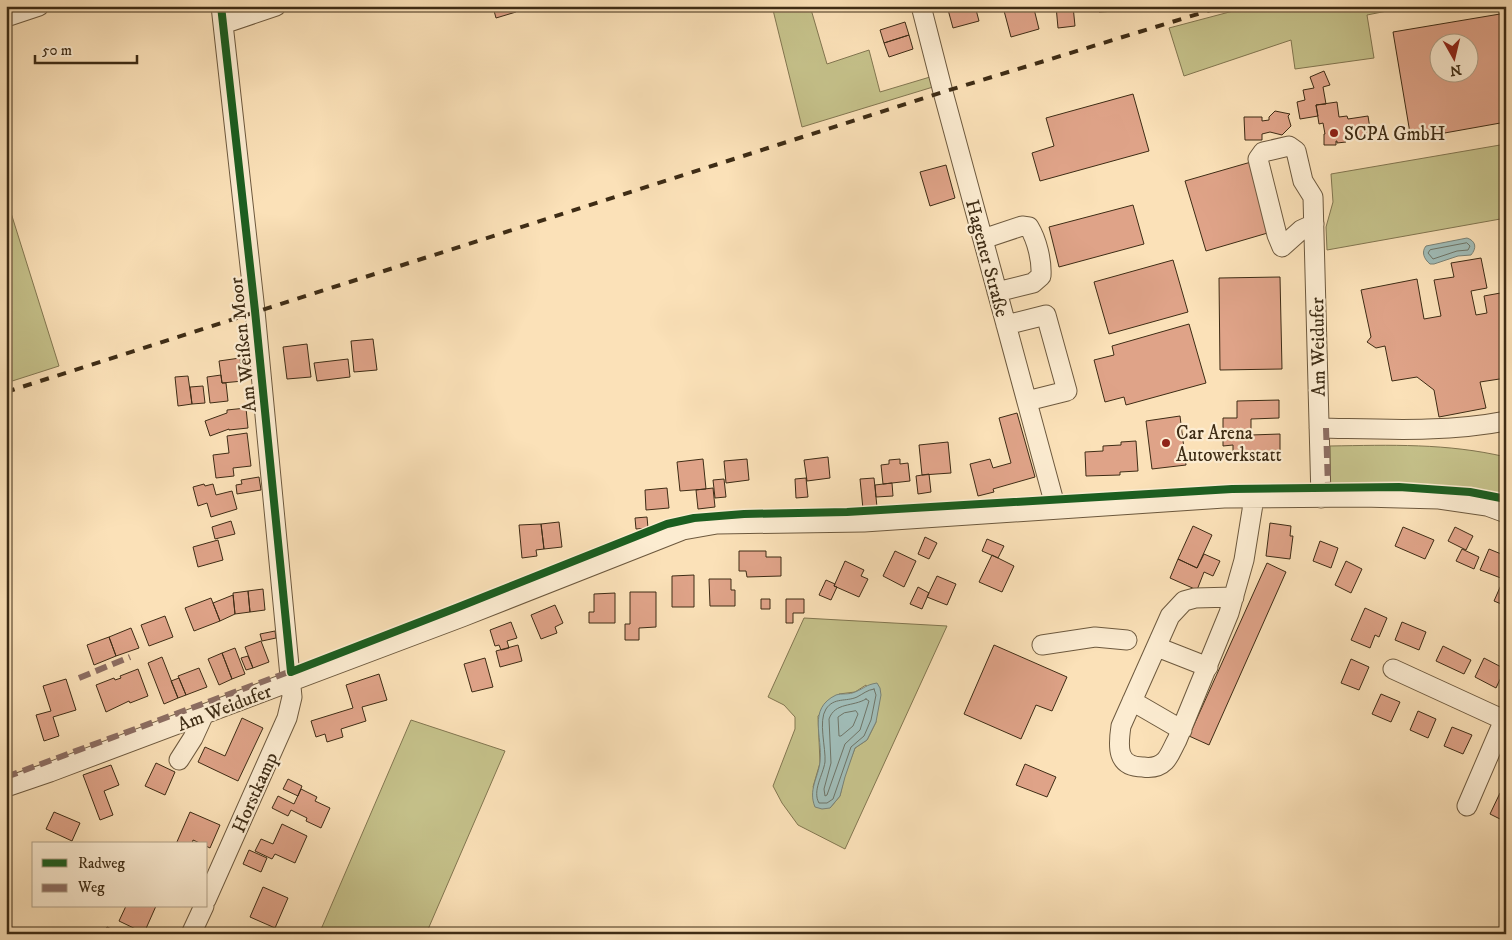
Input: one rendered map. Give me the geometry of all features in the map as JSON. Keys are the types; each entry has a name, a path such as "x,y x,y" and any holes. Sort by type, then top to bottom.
{"street":[{"path":"6,17 39,6"},
{"path":"222,15 276,6"},
{"name":"Hagener Straße","path":"921,6 982,239 1056,508"},
{"name":"Am Weißen Moor","path":"222,15 255,311 292,680"},
{"name":"Am Weidufer","path":"1314,224 1301,230 1282,247 1277,235 1258,159 1263,152 1289,146 1296,151 1303,181 1313,197 1314,224 1321,498"},
{"path":"982,239 1022,226 1029,227 1034,235 1042,268 1041,276 1033,283 997,292"},
{"path":"1006,325 1046,315 1067,392 1027,401"},
{"path":"1319,428 1426,429 1484,425 1506,421"},
{"path":"1234,597 1195,598 1184,602 1170,616 1121,726 1119,742 1121,755 1125,763 1136,767 1151,768 1162,764 1167,759 1182,730 1234,597 1244,560 1254,498"},
{"name":"Am Weidufer","path":"6,787 462,617 682,530 717,524 864,522 1183,500 1254,498 1439,499 1487,506 1506,513"},
{"path":"1042,645 1095,637 1127,640"},
{"path":"1157,647 1208,667"},
{"path":"1393,670 1505,718 1467,806"},
{"name":"Horstkamp","path":"208,896 287,718 292,697 292,680"},
{"path":"1132,701 1182,730"},
{"path":"179,760 193,738 204,714"},
{"path":"191,934 203,908"}],"shaded area":[{"path":"772,6 810,6 827,64 869,50 880,92 930,77 933,87 802,127"},
{"path":"1252,6 1412,6 1367,15 1374,58 1295,69 1291,40 1184,76 1169,28"},
{"path":"1506,144 1506,218 1327,250 1326,227 1333,202 1331,174"},
{"path":"6,197 59,366 6,383"},
{"path":"1396,445 1440,447 1484,452 1506,457 1506,497 1467,488 1330,484 1330,446"},
{"path":"804,618 947,626 845,849 798,825 782,803 773,786 795,729 795,717 784,705 768,697","holes":["866,685 876,722 867,740 855,748 844,777 840,796 830,808 813,787 820,763 818,716 839,694 855,692"]},
{"path":"411,720 505,751 426,934 319,934"}],"water":[{"path":"1467,238 1475,245 1471,255 1458,256 1434,264 1430,264 1425,258 1423,253 1426,246"},
{"path":"877,683 881,695 876,722 867,740 855,748 840,796 830,808 822,809 815,807 813,801 814,784 820,762 818,724 822,708 827,701 836,695 853,693"}],"building":[{"path":"514,6 516,12 496,18 493,7"},
{"path":"947,6 975,6 979,21 953,28"},
{"path":"1024,6 1025,11 1034,9 1039,29 1011,37 1003,7"},
{"path":"1056,6 1073,6 1075,26 1058,28"},
{"path":"1091,6 1115,6 1116,11 1092,11"},
{"path":"1506,13 1506,122 1411,139 1393,32"},
{"path":"905,22 909,35 884,43 880,30"},
{"path":"909,35 913,49 889,57 884,43"},
{"path":"1324,71 1330,85 1323,87 1326,104 1316,105 1318,116 1300,119 1297,102 1305,100 1303,90 1314,88 1310,77"},
{"path":"1133,94 1149,151 1040,181 1032,153 1054,146 1046,118"},
{"path":"1337,102 1339,117 1347,116 1348,119 1368,116 1371,135 1346,139 1346,142 1337,143 1336,141 1336,145 1324,145 1323,123 1319,124 1316,105"},
{"path":"1275,111 1290,114 1288,116 1291,126 1282,135 1270,132 1262,134 1262,140 1245,140 1244,117 1262,117 1262,121 1269,120 1269,117"},
{"path":"1251,162 1271,232 1206,251 1185,181"},
{"path":"946,165 955,198 930,206 920,172"},
{"path":"1133,205 1144,244 1059,267 1049,227"},
{"path":"1481,258 1487,288 1471,291 1476,315 1487,313 1484,296 1506,292 1506,378 1480,382 1486,408 1439,417 1434,390 1417,377 1392,381 1385,346 1376,348 1367,342 1371,337 1361,290 1417,279 1424,319 1441,316 1434,280 1454,277 1451,263"},
{"path":"1173,260 1188,312 1109,334 1094,282"},
{"path":"1280,277 1282,369 1220,370 1219,278"},
{"path":"1189,324 1206,383 1126,405 1124,397 1105,402 1094,360 1114,355 1112,346"},
{"path":"373,339 377,370 354,372 351,341"},
{"path":"307,344 311,377 287,379 283,347"},
{"path":"240,358 243,381 222,383 219,361"},
{"path":"348,359 350,377 317,381 314,363"},
{"path":"221,375 222,383 226,383 228,401 210,403 207,377"},
{"path":"188,376 192,404 178,406 175,377"},
{"path":"203,386 205,403 192,404 190,387"},
{"path":"1279,400 1279,418 1251,419 1251,435 1280,434 1280,453 1233,454 1233,445 1223,446 1223,418 1237,418 1237,401"},
{"path":"246,408 248,428 229,429 210,436 205,421 227,413 227,410"},
{"path":"1017,413 1035,477 993,489 994,492 978,496 970,464 990,459 993,468 1011,463 999,418"},
{"name":"Car Arena Autowerkstatt","path":"1180,416 1186,465 1152,469 1146,421"},
{"path":"247,433 251,466 233,468 234,476 216,478 213,455 229,453 227,436"},
{"path":"1136,441 1138,471 1120,472 1120,475 1086,476 1085,452 1103,451 1103,446 1121,445 1121,442"},
{"path":"948,442 951,473 922,475 919,445"},
{"path":"828,457 830,478 807,481 804,460"},
{"path":"703,459 706,489 680,491 677,462"},
{"path":"747,459 749,480 726,483 724,461"},
{"path":"900,459 900,464 908,463 910,481 883,484 881,465 889,464 889,460"},
{"path":"929,474 931,492 918,494 916,476"},
{"path":"259,477 261,490 237,494 236,485 242,484 241,480"},
{"path":"806,478 808,497 796,498 795,479"},
{"path":"874,478 877,507 863,509 860,479"},
{"path":"724,479 726,497 715,498 713,480"},
{"path":"892,483 893,496 876,497 875,485"},
{"path":"204,484 205,486 213,484 216,495 232,491 237,509 211,517 207,503 198,506 193,487"},
{"path":"667,488 669,508 646,510 645,490"},
{"path":"713,488 715,507 698,509 696,490"},
{"path":"647,517 648,528 636,529 635,518"},
{"path":"231,521 235,534 215,539 212,527"},
{"path":"559,522 562,547 544,549 541,524"},
{"path":"1270,523 1291,526 1290,536 1293,536 1290,559 1266,556"},
{"path":"541,524 544,549 536,550 537,556 522,558 519,525"},
{"path":"1193,526 1212,535 1197,568 1178,559"},
{"path":"1403,527 1434,540 1425,559 1395,546"},
{"path":"1455,527 1473,536 1466,550 1448,541"},
{"path":"925,537 937,543 929,559 918,554"},
{"path":"987,539 1004,546 998,558 982,551"},
{"path":"218,540 223,560 198,567 193,547"},
{"path":"1320,541 1338,548 1331,568 1313,561"},
{"path":"1462,549 1479,557 1474,569 1456,561"},
{"path":"1489,549 1506,556 1506,580 1480,570"},
{"path":"739,551 766,551 766,557 781,557 781,576 747,577 746,571 739,571"},
{"path":"895,551 916,561 904,587 883,576"},
{"path":"1204,554 1220,561 1213,576 1204,572 1197,590 1170,578 1178,559 1197,568"},
{"path":"992,555 1014,566 1002,592 979,582"},
{"path":"845,561 864,570 861,576 868,579 859,597 834,586"},
{"path":"1346,561 1362,569 1351,593 1335,585"},
{"path":"1267,563 1286,572 1209,745 1189,736"},
{"path":"694,575 694,607 672,607 672,576"},
{"path":"937,576 956,584 947,605 927,597"},
{"path":"709,579 731,579 731,590 735,590 735,606 710,606"},
{"path":"826,580 837,587 831,600 819,595"},
{"path":"1501,585 1506,587 1506,606 1494,601"},
{"path":"918,587 929,593 922,609 910,604"},
{"path":"263,589 265,610 250,612 248,591"},
{"path":"248,591 250,612 235,614 233,593"},
{"path":"630,592 656,592 656,627 639,628 639,640 625,640 625,624 630,624"},
{"path":"615,593 615,623 589,623 589,612 594,612 594,594"},
{"path":"233,595 235,614 220,621 213,603"},
{"path":"211,598 220,621 194,631 185,608"},
{"path":"761,599 770,599 770,609 761,609"},
{"path":"786,599 804,599 804,613 793,613 793,623 786,623"},
{"path":"555,605 563,623 555,627 557,633 541,639 531,615"},
{"path":"1365,608 1387,618 1379,637 1375,635 1370,648 1351,640"},
{"path":"165,616 173,637 149,646 141,625"},
{"path":"511,622 517,638 507,641 509,648 501,650 499,645 495,646 490,630"},
{"path":"1402,622 1426,632 1419,650 1395,640"},
{"path":"131,628 139,648 116,656 109,637"},
{"path":"275,631 276,638 262,641 260,634"},
{"path":"109,637 116,656 94,665 87,645"},
{"path":"261,641 269,662 253,668 245,647"},
{"path":"518,645 522,661 500,667 496,651"},
{"path":"994,645 1067,677 1052,711 1036,705 1021,739 964,714"},
{"path":"1443,646 1471,660 1464,674 1436,661"},
{"path":"235,648 245,674 232,679 222,653"},
{"path":"222,653 232,679 219,685 208,659"},
{"path":"248,656 253,668 246,670 241,658"},
{"path":"162,657 178,698 164,704 148,663"},
{"path":"485,658 493,687 472,692 464,664"},
{"path":"1484,658 1505,669 1496,688 1475,677"},
{"path":"1351,659 1369,667 1359,690 1341,683"},
{"path":"199,668 207,687 186,695 178,676"},
{"path":"138,669 148,696 130,703 129,701 106,712 96,685 114,678 115,680 121,678 120,676"},
{"path":"379,674 387,700 362,707 366,721 341,729 343,737 327,742 325,734 316,737 311,721 353,708 346,685"},
{"path":"179,678 186,695 178,698 171,681"},
{"path":"66,679 76,710 53,717 59,736 44,741 36,715 51,711 43,686"},
{"path":"1381,694 1400,702 1391,722 1372,714"},
{"path":"1418,711 1436,719 1428,738 1410,730"},
{"path":"242,718 263,728 238,781 198,762 205,747 225,756"},
{"path":"1452,727 1472,735 1463,754 1444,746"},
{"path":"156,763 175,772 165,795 145,786"},
{"path":"1025,764 1056,777 1047,797 1016,785"},
{"path":"111,765 119,785 104,791 113,815 100,820 83,775"},
{"path":"288,779 302,786 298,796 283,789"},
{"path":"301,789 317,797 315,801 330,808 321,828 306,821 307,818 291,810 288,816 272,808 278,796 294,804"},
{"path":"1500,793 1506,796 1506,822 1490,814"},
{"path":"54,812 80,823 72,841 46,829"},
{"path":"190,812 220,825 210,848 208,847 208,842 193,840 192,842 177,842"},
{"path":"282,824 307,836 295,863 275,854 272,859 255,851 261,839 273,844"},
{"path":"249,850 267,858 261,872 243,864"},
{"path":"263,887 288,898 275,928 250,917"},
{"path":"125,908 155,908 144,933 119,921"},
{"path":"107,927 122,934 103,934"}],"railway":[{"path":"6,392 943,92 1224,6"}],"marked path":[{"path":"1326,428 1328,487"},
{"path":"79,678 130,657"},
{"path":"6,777 294,670"}],"cycle path":[{"path":"221,6 255,311 291,672 667,524 694,518 744,514 847,512 1232,489 1399,487 1470,492 1506,499"}],"place":[{"name":"SCPA GmbH","path":"1334,133"},
{"name":"Car Arena Autowerkstatt","path":"1166,443"}]}
